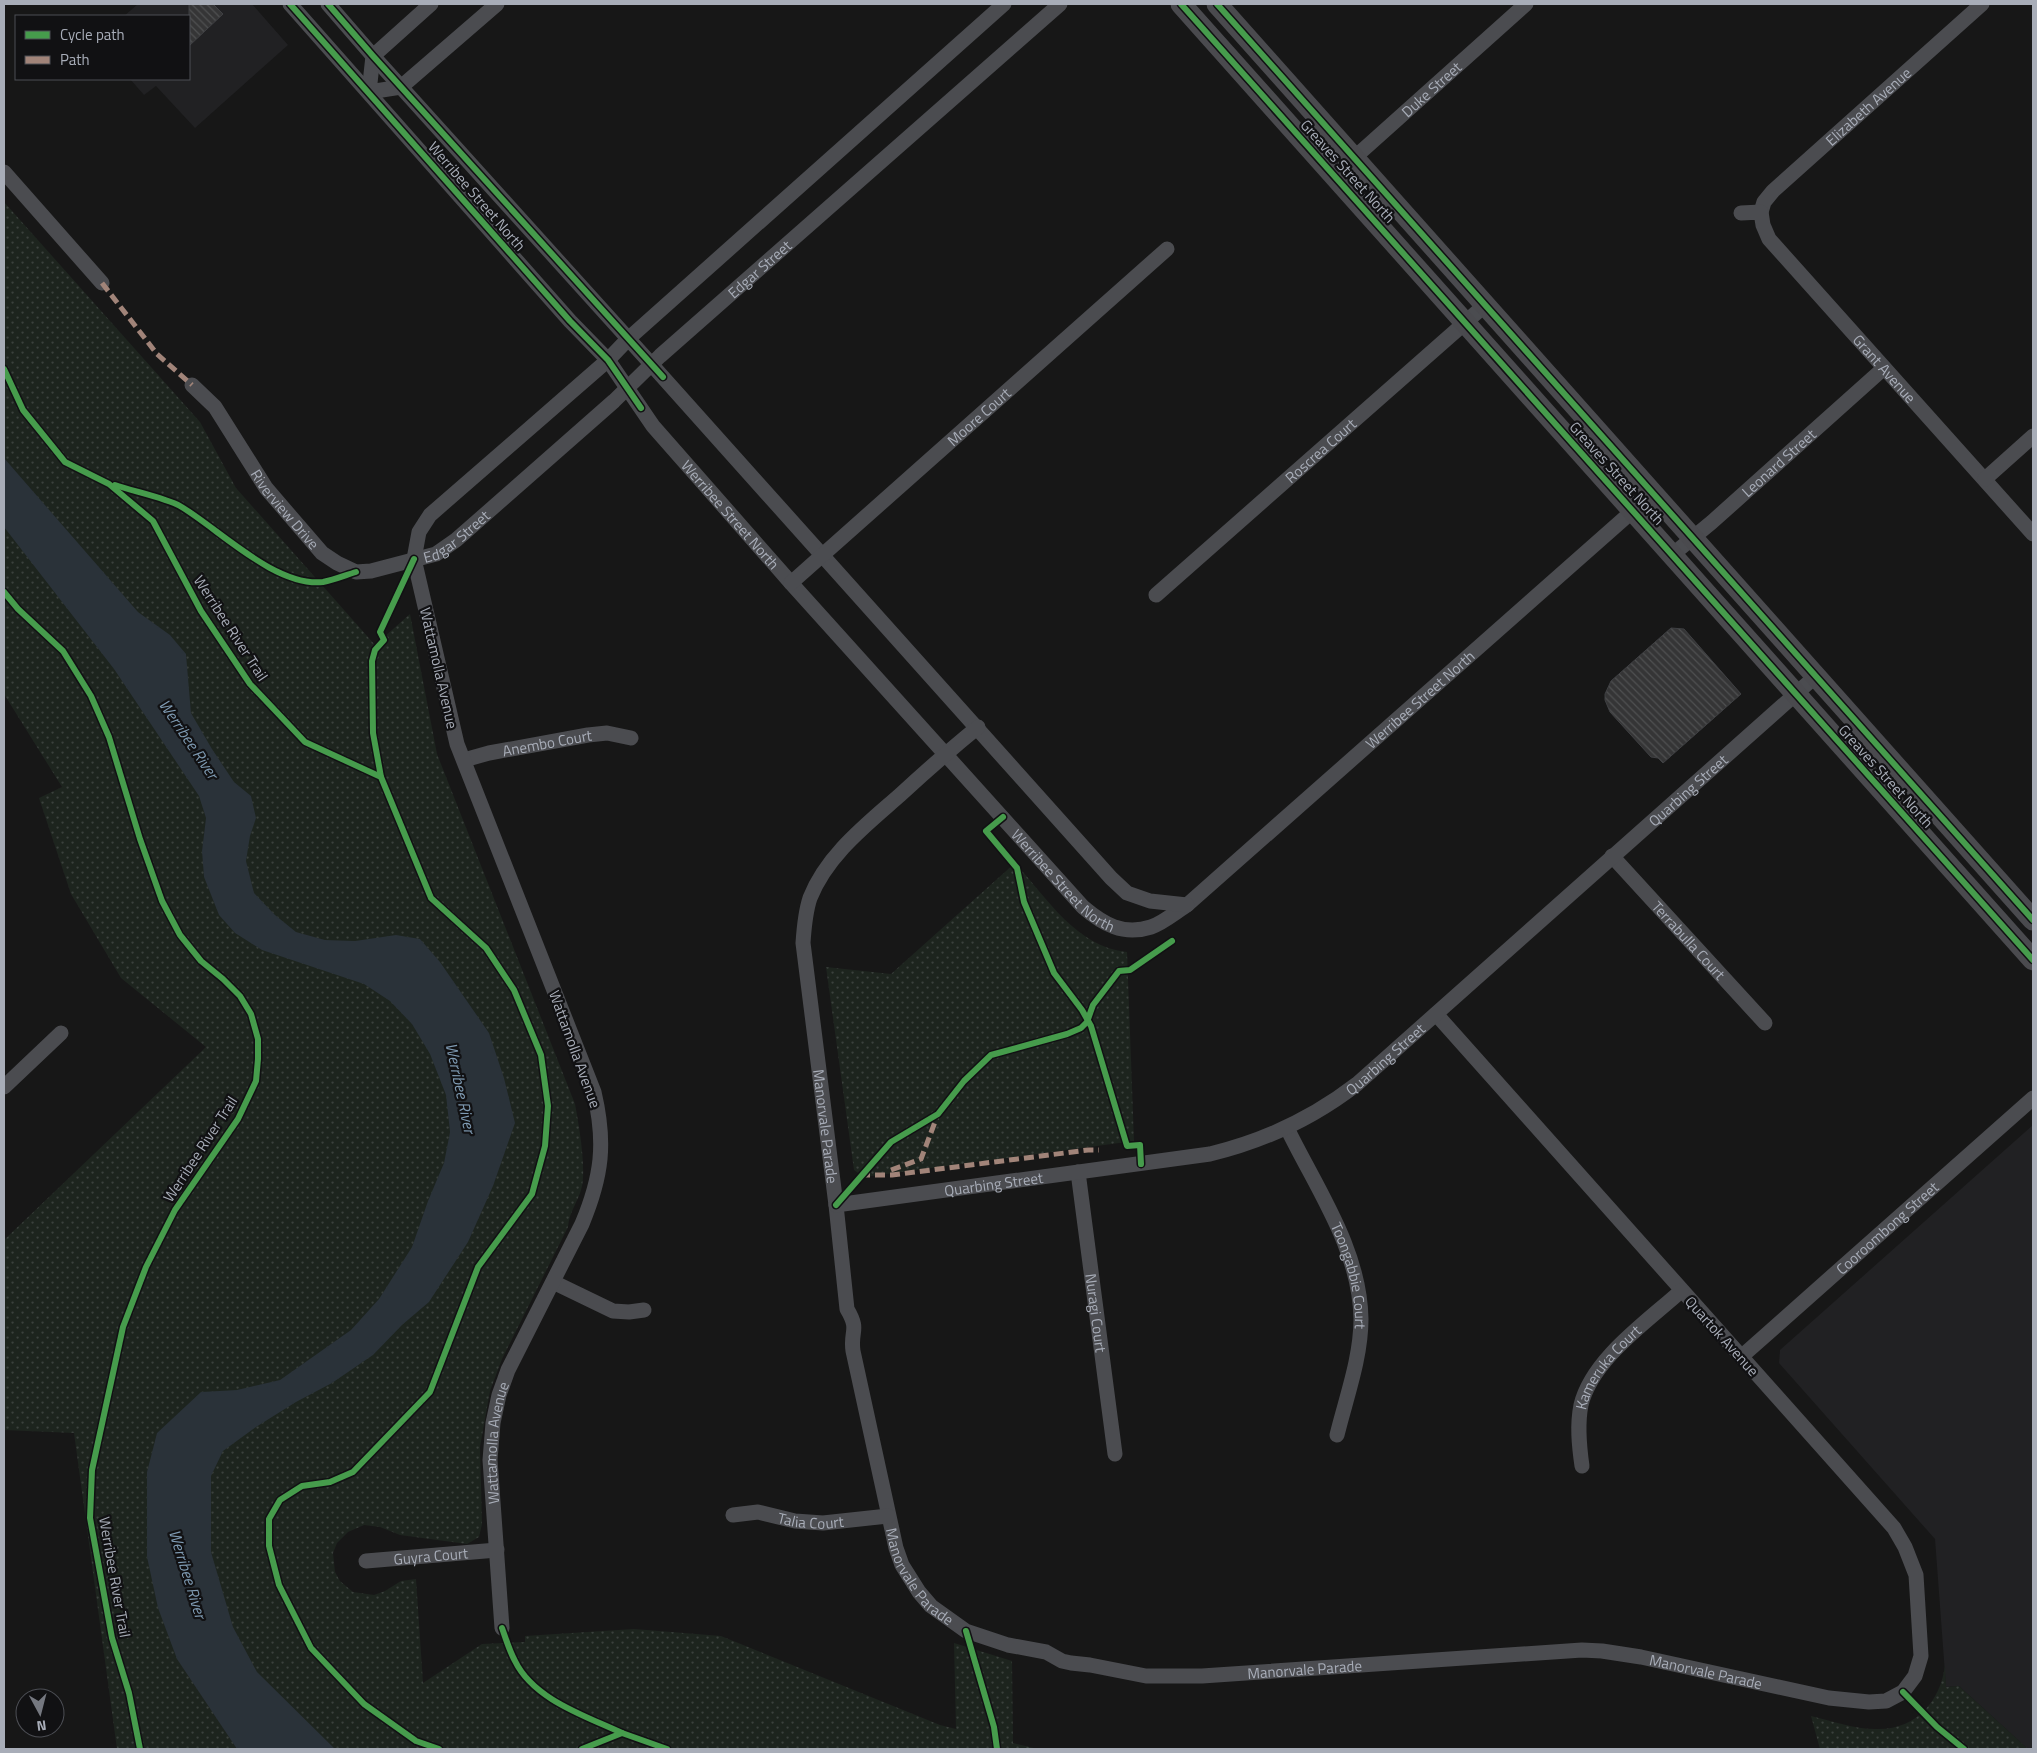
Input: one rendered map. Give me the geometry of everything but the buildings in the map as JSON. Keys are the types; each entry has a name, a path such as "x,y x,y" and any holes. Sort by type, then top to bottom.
{"street":[{"name":"Werribee Street North","path":"290,4 570,322 608,360 653,426 791,583 1083,907 1102,922 1115,928 1130,930 1151,927 1187,905 1653,493"},
{"name":"Werribee Street North","path":"328,4 978,727 1111,878 1127,893 1150,901 1187,905"},
{"path":"431,4 373,56 369,92 401,87 497,4"},
{"name":"Edgar Street","path":"1004,4 628,339 608,360 430,515 419,532 414,560 436,554 456,540 1060,4"},
{"name":"Greaves Street North","path":"1181,4 2033,960"},
{"name":"Greaves Street North","path":"1217,4 1484,306 1817,676 2033,920"},
{"name":"Duke Street","path":"1335,175 1526,4"},
{"name":"Elizabeth Avenue","path":"1761,212 1764,202 1773,191 1982,4"},
{"path":"4,172 102,283"},
{"path":"1741,213 1761,212"},
{"name":"Grant Avenue","path":"1761,212 1763,225 1769,239 2033,534"},
{"name":"Moore Court","path":"791,583 824,556 1167,250"},
{"name":"Roscrea Court","path":"1156,595 1484,306"},
{"name":"Leonard Street","path":"1672,555 1884,368"},
{"name":"Riverview Drive","path":"192,385 215,407 266,488 322,553 356,572 371,571 414,560"},
{"path":"1984,479 2033,436"},
{"name":"Wattamolla Avenue","path":"414,560 456,744 464,760 594,1092 599,1114 602,1145 599,1172 592,1201 508,1370 499,1395 493,1423 490,1460 502,1628"},
{"name":"Quarbing Street","path":"836,1205 1210,1154 1235,1148 1287,1128 1315,1114 1335,1101 1436,1014 1817,676"},
{"name":"Manorvale Parade","path":"978,727 853,836 833,858 810,898 805,919 803,943 804,969 836,1205 847,1309 855,1324 853,1351 896,1548 910,1578 931,1606 945,1618 966,1631 985,1638 1018,1647 1036,1649 1062,1661 1146,1676 1202,1676 1582,1650 1632,1656 1829,1698 1869,1702 1886,1701 1903,1692"},
{"name":"Anembo Court","path":"464,760 489,753 588,735 607,733 630,738"},
{"name":"Terrabulla Court","path":"1612,856 1765,1023"},
{"name":"Quartok Avenue","path":"1436,1014 1894,1528 1905,1547 1916,1575 1921,1656 1915,1676 1903,1692"},
{"path":"4,1088 61,1033"},
{"name":"Cooroombong Street","path":"1741,1357 2033,1098"},
{"name":"Toongabbie Court","path":"1287,1128 1344,1239 1355,1274 1361,1319 1358,1347 1337,1435"},
{"name":"Nuragi Court","path":"1078,1172 1115,1454"},
{"path":"553,1282 613,1311 629,1312 644,1310"},
{"name":"Kameruka Court","path":"1582,1466 1578,1441 1578,1425 1582,1405 1592,1378 1612,1353 1681,1291"},
{"name":"Talia Court","path":"733,1515 758,1512 795,1521 823,1523 888,1516"},
{"name":"Guyra Court","path":"366,1560 497,1550"}],"shaded area":[{"path":"138,4 252,4 288,45 195,128 156,86 144,95 131,80 190,80 190,15 125,15"},
{"path":"4,202 200,422 236,488 375,645 410,614 437,754 575,1104 583,1157 582,1186 570,1216 568,1227 502,1359 490,1391 480,1447 482,1524 479,1537 467,1544 400,1535 380,1527 364,1525 348,1532 337,1543 333,1553 335,1572 340,1581 353,1592 374,1595 385,1591 401,1581 416,1579 423,1683 482,1644 525,1642 525,1636 634,1629 721,1636 940,1725 956,1729 954,1643 1012,1661 1013,1743 1038,1749 117,1749 74,1433 4,1430 4,1240 206,1047 121,978 71,894 39,798 62,787 4,694"},
{"path":"1015,863 1051,905 1078,931 1092,941 1109,948 1127,952 1134,1141 864,1177 854,1170 826,967 891,974"},
{"path":"2033,1125 2033,1749 2028,1749 1959,1686 1946,1687 1935,1539 1779,1363 1780,1350"},
{"path":"1945,1665 1946,1687 1959,1686 2028,1749 1820,1749 1811,1716 1853,1727 1871,1729 1893,1728 1905,1724 1916,1718 1932,1701 1943,1678"}],"water":[{"name":"Werribee River","path":"4,458 138,612 170,635 186,654 191,713 234,782 251,796 256,818 250,836 246,861 254,893 275,915 296,932 325,940 355,941 396,935 420,939 440,962 489,1033 504,1078 515,1123 493,1186 468,1242 429,1302 402,1325 373,1355 332,1383 296,1402 256,1427 223,1451 211,1476 211,1552 233,1627 257,1672 335,1749 237,1749 177,1659 158,1608 147,1557 147,1472 157,1433 201,1392 237,1390 280,1380 351,1330 379,1299 412,1247 444,1163 450,1132 446,1095 430,1054 412,1024 390,1001 364,984 262,950 235,933 219,915 204,877 202,851 206,818 199,796 114,669 4,527"}],"marked path":[{"path":"102,283 157,354 192,385"},
{"path":"891,1170 921,1159 938,1114"},
{"path":"860,1175 892,1175 1099,1150"}],"cycle path":[{"path":"290,4 570,321 608,360 641,408"},
{"path":"328,4 663,377"},
{"path":"1181,4 2033,960"},
{"path":"1217,4 2033,920"},
{"name":"Werribee River Trail","path":"4,369 23,410 65,462 109,484 153,521 201,611 250,684 305,742 381,777 431,898 486,948 514,990 541,1055 548,1106 545,1146 532,1194 478,1267 430,1392 353,1472 330,1482 302,1486 280,1500 269,1519 269,1546 279,1585 311,1648 364,1704 416,1741 439,1749"},
{"path":"115,485 180,506 248,554 286,575 305,581 323,582 356,572"},
{"path":"381,777 373,733 372,661 375,650 384,640 380,632 414,559"},
{"name":"Werribee River Trail","path":"4,592 18,609 63,651 91,696 109,737 140,839 162,901 180,935 201,961 240,996 251,1014 258,1039 256,1081 238,1119 175,1210 146,1267 123,1327 92,1470 90,1518 112,1638 129,1693 140,1749"},
{"path":"1003,817 986,831 1017,868 1024,902 1054,973 1082,1010 1091,1026 1127,1146 1140,1145 1141,1164"},
{"path":"836,1205 891,1142 938,1114 964,1081 991,1055 1067,1034 1081,1028 1087,1022 1093,1005 1119,971 1130,970 1172,941"},
{"path":"502,1628 515,1661 524,1675 535,1686 562,1705 622,1733"},
{"path":"966,1631 994,1727 997,1749"},
{"path":"1903,1692 1937,1727 1964,1749"},
{"path":"582,1749 622,1733 667,1749"}]}
